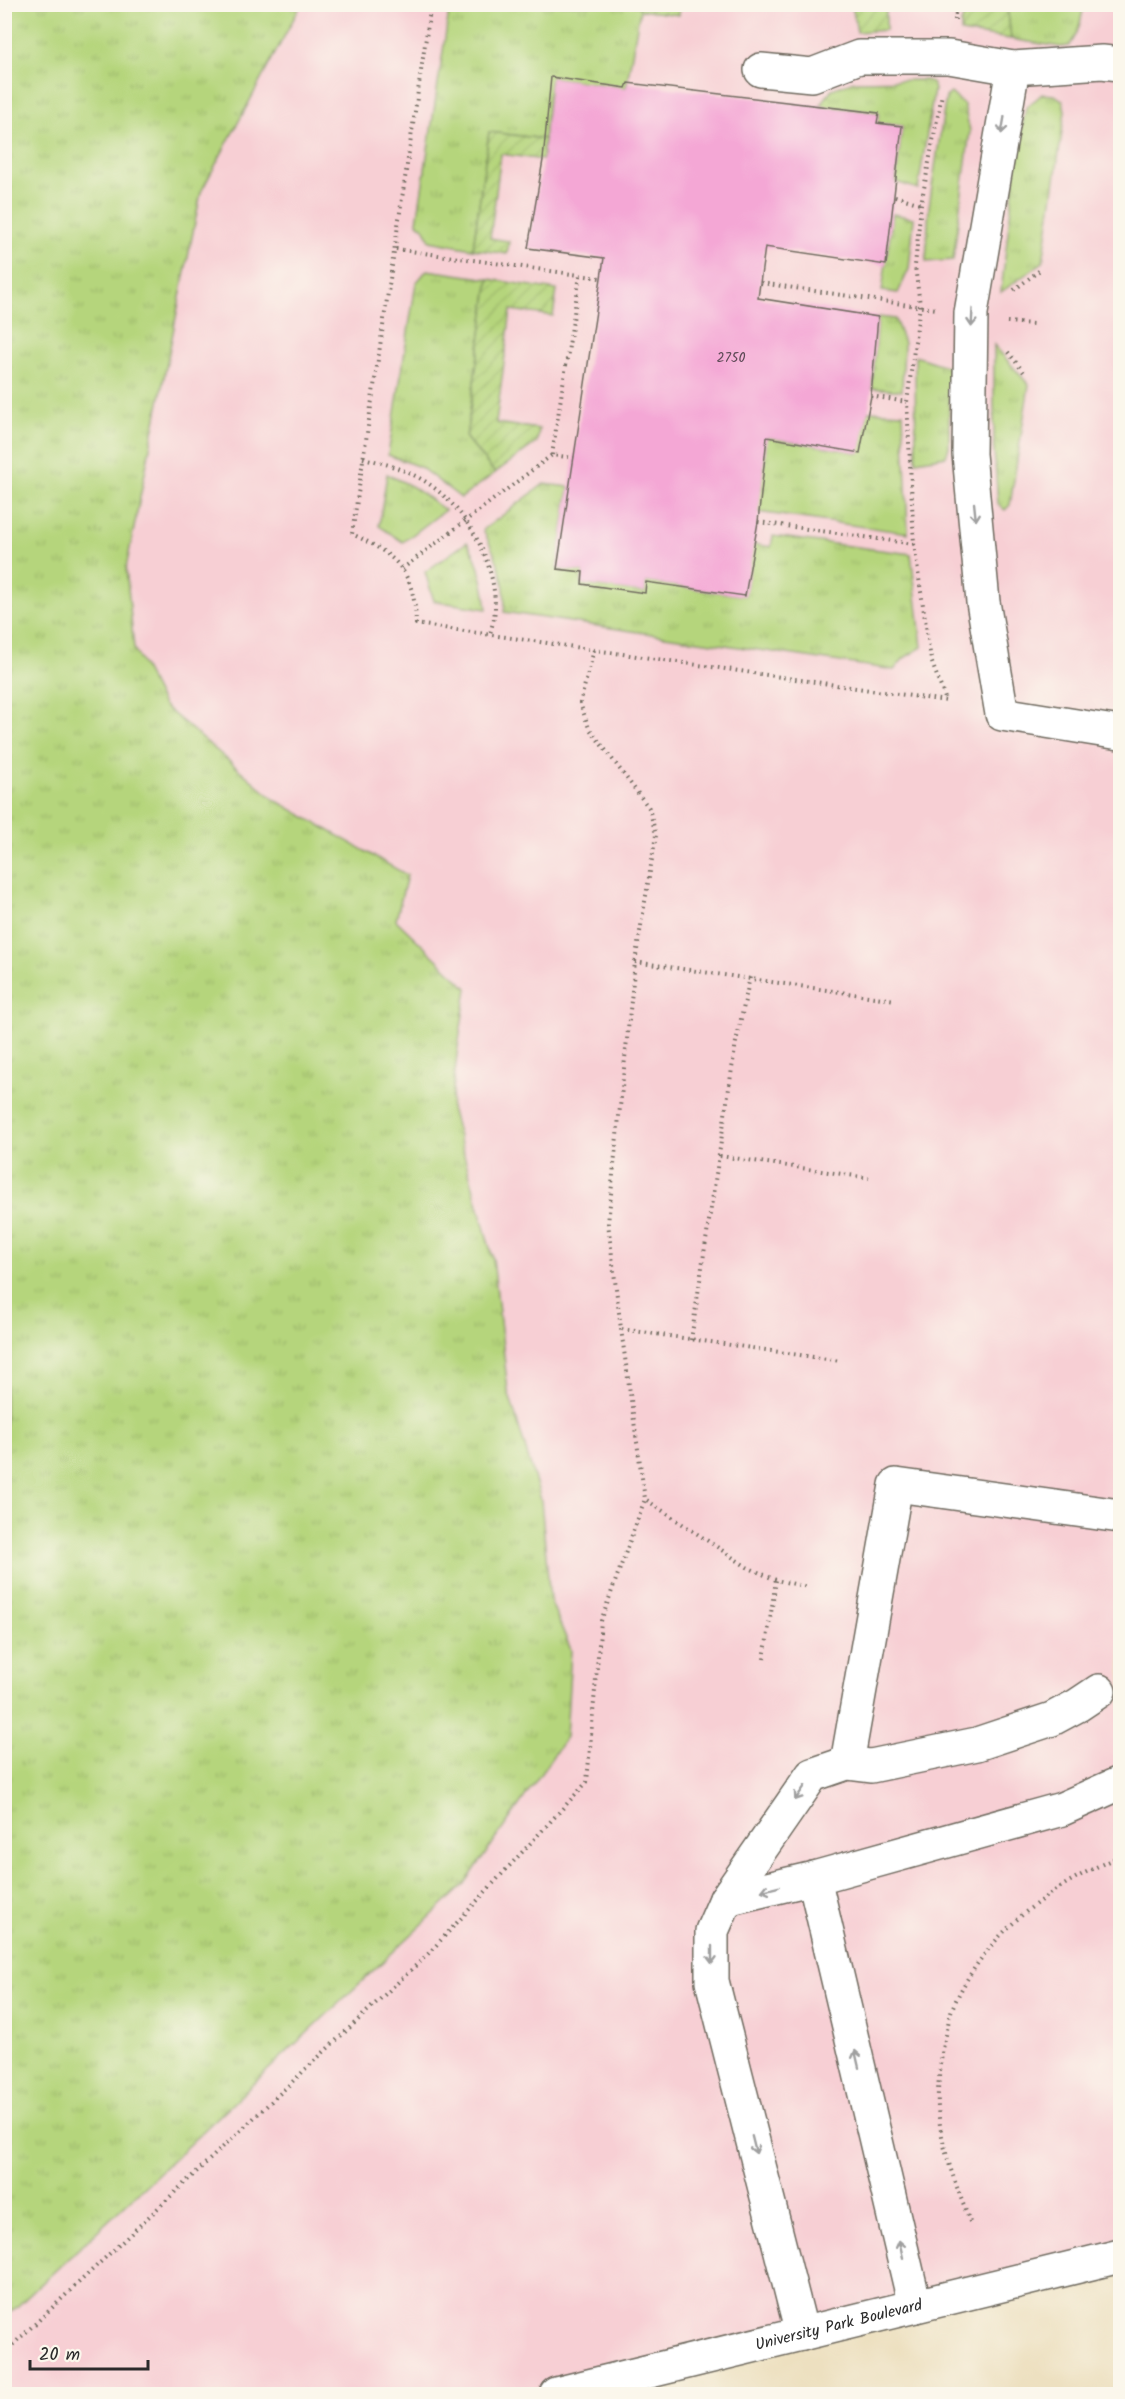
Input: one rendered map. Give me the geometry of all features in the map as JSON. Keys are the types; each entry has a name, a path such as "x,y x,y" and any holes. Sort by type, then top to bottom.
{"street":[{"path":"761,70 812,75 859,57 949,57 1013,68 1102,62 1120,64"},
{"path":"1013,68 971,313 969,442 983,602 1002,714 1120,733"},
{"path":"847,1763 896,1485 1120,1516"},
{"path":"802,2334 712,1981 712,1931 726,1899 812,1775 847,1763 871,1766 977,1744 1052,1719 1078,1706 1099,1691"},
{"path":"726,1899 814,1878 1062,1809 1120,1783"},
{"path":"814,1878 915,2306"},
{"name":"University Park Boulevard","path":"556,2394 661,2381 802,2334 1120,2256"}],"path":[{"path":"432,4 352,534 382,548 402,569 413,592 416,624 946,701 931,660 914,544 907,402 920,305 915,266 921,204 944,85"},
{"path":"948,4 955,14"},
{"path":"895,196 921,204"},
{"path":"396,249 600,279"},
{"path":"1010,294 1040,270"},
{"path":"402,569 552,455 580,275"},
{"path":"761,283 920,305 946,311"},
{"path":"1001,321 1033,324"},
{"path":"1006,349 1026,375"},
{"path":"871,396 907,402"},
{"path":"552,455 574,458"},
{"path":"363,458 388,464 423,481 435,489 465,520 482,549 494,587 495,610 490,634"},
{"path":"758,522 914,544"},
{"path":"4,2353 428,1954 587,1782 601,1621 645,1499 608,1223 635,962 656,835 650,808 589,728 580,703 594,650"},
{"path":"635,962 895,1000"},
{"path":"692,1340 736,1042 750,977"},
{"path":"720,1156 869,1178"},
{"path":"621,1329 841,1361"},
{"path":"645,1499 747,1567 776,1580 808,1587"},
{"path":"764,1659 776,1580"},
{"path":"970,2222 951,2170 943,2140 938,2106 941,2060 951,2011 973,1970 1002,1932 1036,1904 1074,1880 1120,1856"}],"shaded area":[{"path":"5,5 1120,5 1120,2256 556,2394 5,2394"}],"green space":[{"path":"5,4 301,5 201,192 126,568 134,648 163,705 275,800 407,875 396,920 467,988 451,1108 493,1259 508,1391 541,1500 550,1600 571,1650 566,1737 464,1885 5,2318"},
{"path":"450,5 638,5 640,10 626,88 551,77 544,139 489,132 473,249 430,241 425,229 417,222"},
{"path":"638,5 680,5 679,15 640,10"},
{"path":"852,5 886,5 886,30 857,32"},
{"path":"968,5 1007,5 1011,39 961,32 961,23"},
{"path":"1007,5 1084,5 1075,36 1069,46 1060,47 1011,39"},
{"path":"926,80 932,82 934,90 918,189 896,182 902,126 877,123 879,113 820,106 832,89 854,81"},
{"path":"951,93 964,105 970,131 953,260 926,262 929,206 946,97"},
{"path":"1042,94 1055,95 1063,101 1065,111 1043,262 1001,292 1019,139 1026,108"},
{"path":"489,132 544,139 543,160 501,154 490,238 509,241 507,254 473,249"},
{"path":"893,214 914,218 909,269 898,293 882,291"},
{"path":"427,270 489,279 466,438 495,473 461,498 420,467 388,455 416,283"},
{"path":"489,279 557,290 553,316 511,310 496,423 539,429 537,442 495,473 466,438"},
{"path":"878,317 895,319 904,343 902,391 872,388"},
{"path":"994,345 1029,385 1010,505 1005,510 998,504 994,450"},
{"path":"915,356 949,367 949,447 946,456 916,461"},
{"path":"868,411 903,413 908,533 758,512 767,437 859,453"},
{"path":"387,474 413,487 445,510 403,542 379,526"},
{"path":"544,484 569,487 557,569 583,572 582,584 645,593 646,582 745,596 753,544 771,547 773,536 911,554 922,647 904,658 894,670 504,612 503,580 483,530"},
{"path":"467,542 481,574 487,609 434,601 425,572"}],"building":[{"path":"551,77 626,88 628,83 879,113 877,123 902,126 886,265 765,247 758,298 878,317 871,396 860,453 767,437 758,522 745,596 646,582 645,593 582,584 583,572 557,569 604,258 528,248 543,160"}]}
